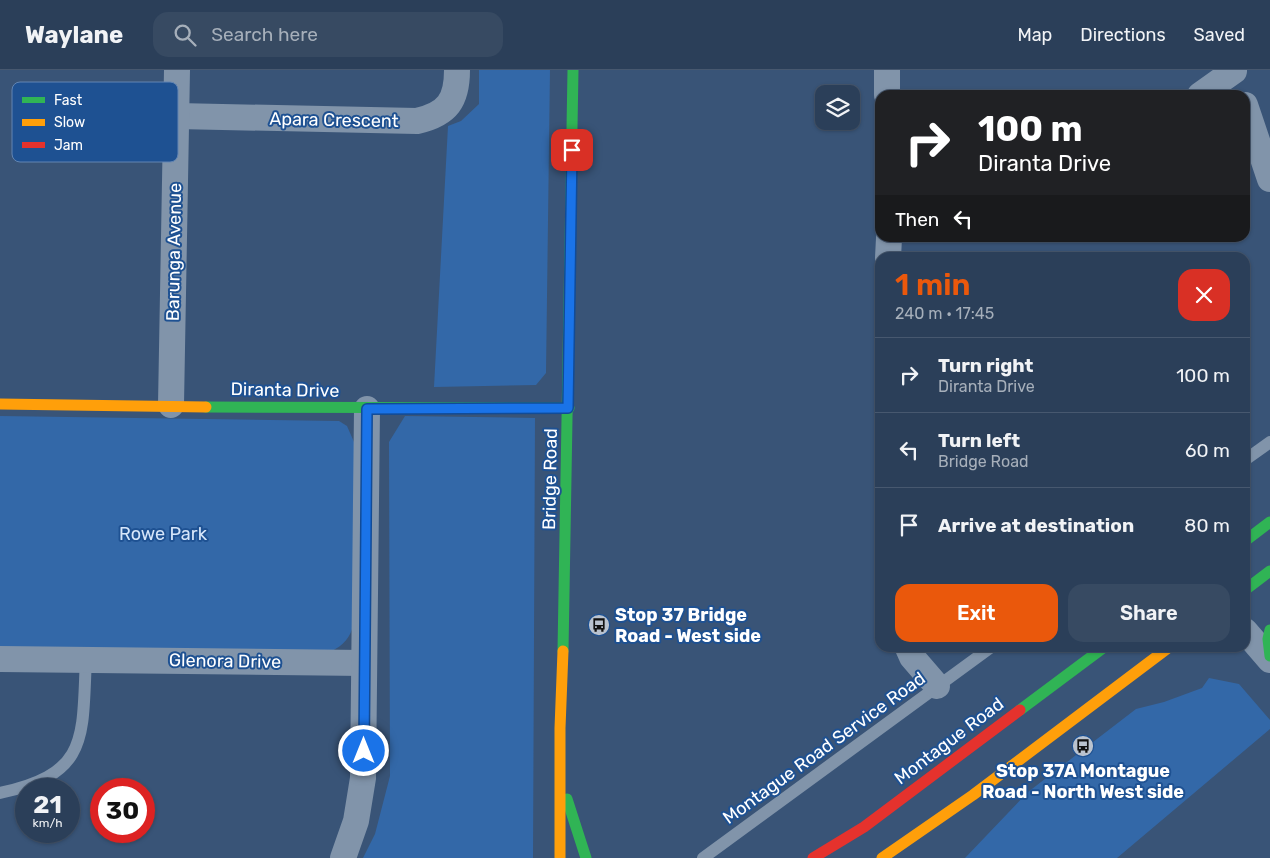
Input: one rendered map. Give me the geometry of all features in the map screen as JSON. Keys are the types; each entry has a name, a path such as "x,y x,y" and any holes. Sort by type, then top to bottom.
{"main road":[{"name":"Bridge Road","path":"560,858 560,776 566,591 573,70"},
{"name":"Diranta Drive","path":"0,404 367,409 568,408"},
{"path":"1250,536 1270,522"},
{"path":"1250,586 1270,571"},
{"path":"1270,630 1268,639 1270,658"},
{"name":"Montague Road","path":"813,858 864,827 1098,652"},
{"path":"882,858 973,795 1163,652"},
{"path":"560,776 586,858"}],"street":[{"name":"Apara Crescent","path":"178,116 417,121 437,114 453,100 457,87 457,70"},
{"path":"887,70 887,90"},
{"path":"1211,90 1236,79"},
{"path":"1250,120 1270,179"},
{"name":"Barunga Avenue","path":"171,405 176,162"},
{"path":"343,858 356,821 362,793 367,409"},
{"path":"1250,636 1270,658"},
{"path":"910,652 937,686"},
{"name":"Glenora Drive","path":"0,659 86,658 364,664"}],"lane":[{"path":"1250,456 1270,442"},
{"name":"Montague Road Service Road","path":"703,858 984,652"},
{"path":"0,793 54,775 68,762 77,749 82,733 86,658"}],"green space":[{"path":"479,70 550,70 546,373 536,385 434,387 448,126 461,121 479,104"},
{"name":"Rowe Park","path":"0,416 339,421 347,426 354,442 354,623 351,633 343,644 330,652 0,649"},
{"path":"405,416 535,418 533,858 363,858 375,834 390,776 389,442"},
{"path":"1209,678 1239,684 1270,720 1270,729 1117,858 965,858 1028,792 1136,709 1164,702 1202,688"}],"traffic: fast":[{"path":"563,651 573,70"},
{"path":"206,407 569,408"},
{"path":"1250,537 1270,522"},
{"path":"1250,586 1270,571"},
{"path":"1270,630 1268,639 1270,656"},
{"path":"1020,710 1098,652"},
{"path":"567,799 586,858"}],"traffic: slow":[{"path":"0,404 206,407"},
{"path":"560,858 560,728 563,651"},
{"path":"882,858 973,795 1163,652"}],"traffic: jam":[{"path":"813,858 864,827 1020,710"}],"place":[{"name":"Stop 37 Bridge Road - West side","path":"599,625"},
{"name":"Stop 37A Montague Road - North West side","path":"1083,746"}],"route":[{"path":"364,751 367,409 568,408 572,150"}]}
